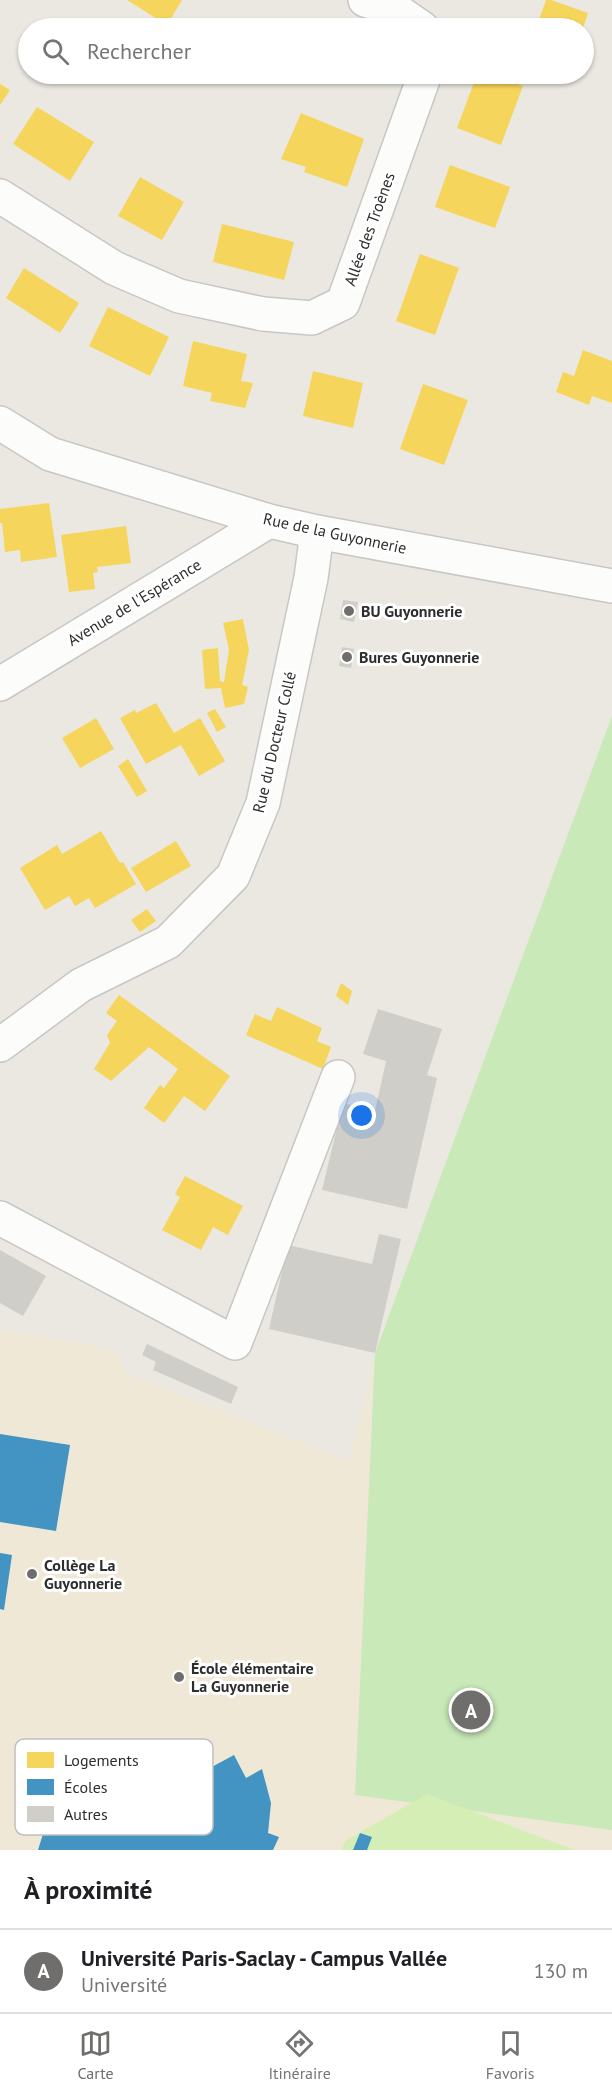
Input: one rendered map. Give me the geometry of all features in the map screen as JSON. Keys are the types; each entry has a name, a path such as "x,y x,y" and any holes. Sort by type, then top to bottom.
{"street":[{"path":"365,0 396,10 408,18"},
{"name":"Allée des Troènes","path":"0,196 114,268 179,296 264,314 312,318 343,303 421,84"},
{"name":"Rue de la Guyonnerie","path":"0,423 50,454 269,521 317,532 612,586"},
{"name":"Avenue de l'Espérance","path":"0,684 269,521"},
{"name":"Rue du Docteur Collé","path":"0,1045 81,985 168,942 233,876 263,803 311,578 317,532"},
{"path":"0,1218 235,1343 338,1077"}],"shaded area":[{"path":"0,1329 86,1343 117,1353 126,1373 348,1461 375,1361 612,1432 612,1850 0,1850"}],"green space":[{"path":"612,716 612,1830 355,1795 375,1353"},
{"path":"427,1794 575,1850 341,1850 345,1841"}],"building: Logements":[{"path":"127,0 182,0 171,18 156,18"},
{"path":"546,0 588,13 586,18 540,18"},
{"path":"0,84 10,90 0,105"},
{"path":"473,84 523,86 501,145 457,128"},
{"path":"37,107 94,142 70,181 13,144"},
{"path":"301,113 364,139 347,187 304,172 306,167 281,159"},
{"path":"450,165 510,187 495,228 435,207"},
{"path":"140,177 184,202 162,240 118,216"},
{"path":"222,224 294,242 284,280 213,262"},
{"path":"420,254 459,268 435,335 396,321"},
{"path":"24,268 79,303 60,333 6,298"},
{"path":"108,307 169,337 150,376 89,346"},
{"path":"193,341 247,354 241,381 253,383 245,408 210,401 212,393 183,386"},
{"path":"583,350 612,361 612,403 592,396 589,405 556,392 563,372 574,376"},
{"path":"313,371 363,383 353,428 303,416"},
{"path":"423,384 468,400 444,465 400,449"},
{"path":"49,503 57,557 21,562 20,550 5,552 0,509"},
{"path":"126,526 131,563 97,567 98,572 93,573 95,589 69,592 61,535"},
{"path":"243,619 249,650 242,685 248,687 244,704 225,708 221,688 205,689 202,650 218,648 220,681 224,682 229,650 223,623"},
{"path":"156,703 174,733 200,718 225,761 199,776 181,745 146,764 120,718"},
{"path":"215,709 226,727 217,732 207,713"},
{"path":"96,718 114,749 80,768 62,738"},
{"path":"128,759 147,791 137,797 118,766"},
{"path":"101,831 136,884 95,908 89,898 75,906 69,896 45,910 20,868 57,845 62,854"},
{"path":"176,841 191,866 146,892 131,868"},
{"path":"147,909 156,921 140,932 131,920"},
{"path":"341,983 352,991 348,1005 336,996"},
{"path":"119,995 230,1076 205,1111 184,1096 164,1123 144,1108 160,1085 164,1088 178,1069 149,1047 111,1081 94,1069 110,1043 107,1035 117,1021 106,1013"},
{"path":"277,1007 322,1028 317,1041 331,1047 323,1069 246,1035 255,1014 271,1021"},
{"path":"185,1176 243,1206 228,1235 213,1227 201,1250 162,1230 180,1197 175,1194"}],"building: Écoles":[{"path":"0,1434 70,1445 56,1531 0,1522"},
{"path":"0,1553 12,1555 4,1610 0,1609"},
{"path":"234,1755 246,1778 262,1769 271,1803 268,1833 279,1837 273,1850 38,1850 43,1835 213,1835 213,1766"},
{"path":"360,1833 372,1837 367,1850 353,1850"}],"building: Autres":[{"name":"BU Guyonnerie","path":"343,600 358,602 354,622 340,619"},
{"name":"Bures Guyonnerie","path":"342,647 354,649 351,668 339,666"},
{"path":"378,1009 442,1029 427,1075 437,1078 407,1209 322,1190 343,1103 375,1111 386,1061 363,1054"},
{"path":"379,1234 401,1239 375,1353 269,1329 288,1245 372,1264"},
{"path":"0,1250 46,1276 23,1316 0,1303"},
{"path":"147,1344 238,1387 231,1404 153,1370 156,1362 142,1355"}],"place":[{"name":"BU Guyonnerie","path":"349,611"},
{"name":"Bures Guyonnerie","path":"347,657"},
{"name":"Collège La Guyonnerie","path":"32,1574"},
{"name":"École élémentaire La Guyonnerie","path":"179,1677"},
{"name":"Université Paris-Saclay - Campus Vallée","path":"471,1710"}]}
